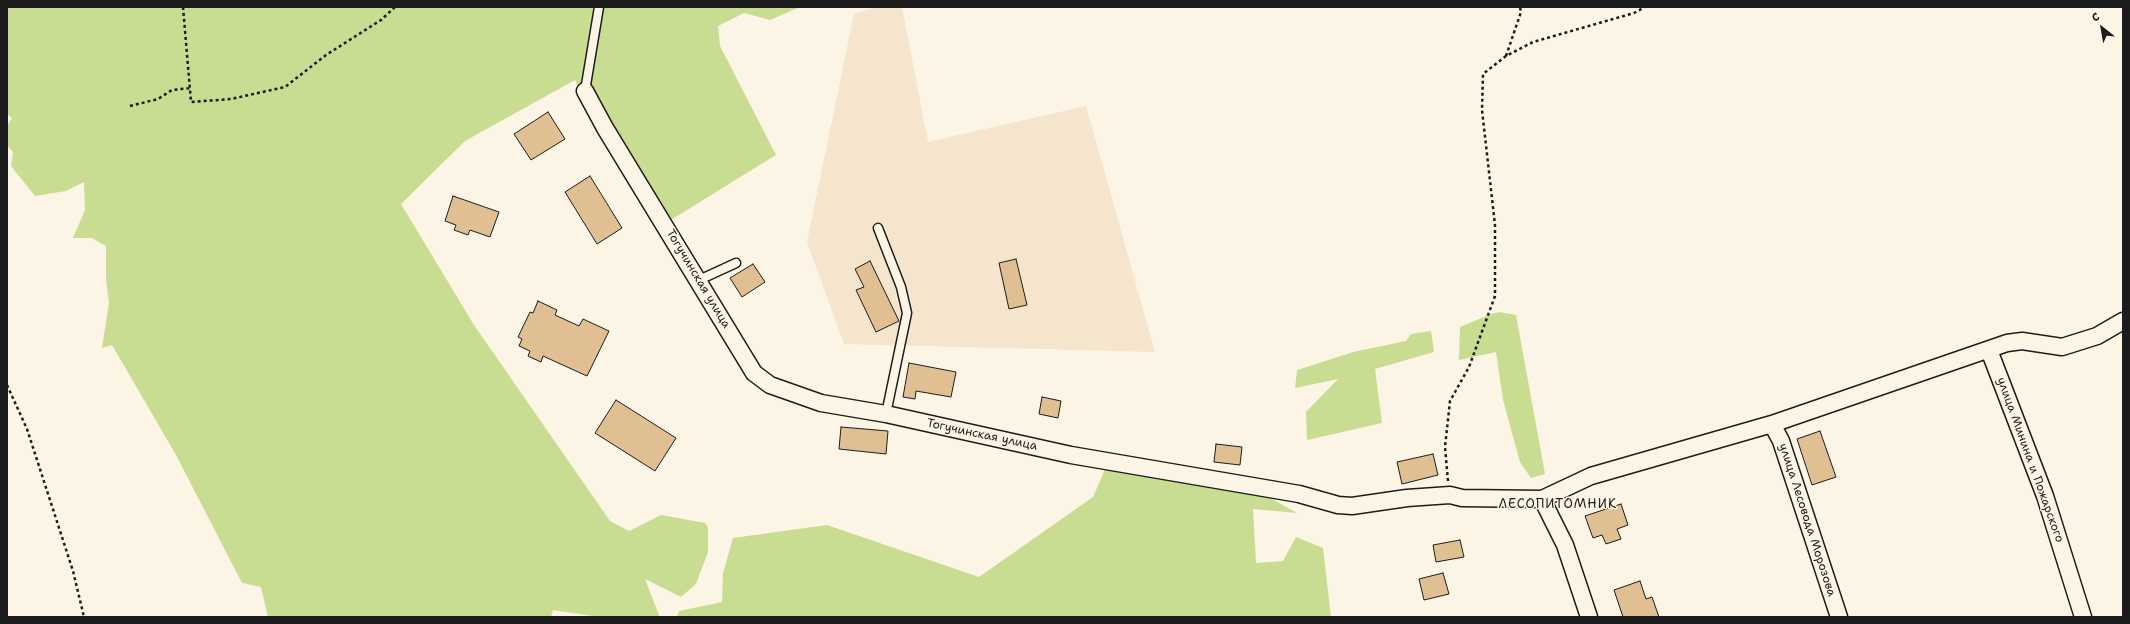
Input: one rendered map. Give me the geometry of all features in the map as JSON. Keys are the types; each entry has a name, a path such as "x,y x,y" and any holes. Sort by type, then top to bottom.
{"street":[{"name":"Тогучинская улица","path":"585,91 605,128 699,280 754,373 770,385 821,403 886,414 1071,455 1298,494 1338,505 1352,506 1408,498 1450,495 1462,498 1542,500"},
{"path":"1590,617 1565,545 1542,500 1591,476 1772,424 1989,350 2022,341 2062,346 2097,336 2123,321"},
{"name":"улица Минина и Пожарского","path":"1989,350 2045,496 2083,617"},
{"name":"улица Лесовода Морозова","path":"1772,424 1781,441 1839,617"}],"lane":[{"path":"585,91 599,7"},
{"path":"878,228 901,287 907,313 886,414"},
{"path":"699,280 736,263"}],"path":[{"path":"182,7 191,102 231,99 285,87 326,55 380,20 395,7"},
{"path":"1506,56 1520,12 1520,7"},
{"path":"1450,495 1445,447 1450,401 1469,367 1495,296 1496,225 1482,110 1483,74 1506,56 1533,42 1634,13 1645,7"},
{"path":"130,106 158,99 172,90 190,88"},
{"path":"7,385 27,429 73,571 84,617"}],"shaded area":[{"path":"877,7 902,7 928,142 1086,106 1155,352 844,344 807,242 854,14"}],"green space":[{"path":"7,7 800,7 770,20 744,13 718,26 720,46 776,155 661,226 649,218 608,149 575,80 465,141 401,204 474,325 610,521 629,531 661,515 705,523 708,527 708,552 696,584 681,597 645,579 659,615 658,617 599,617 553,610 551,617 268,617 261,587 242,583 176,455 112,345 102,348 109,303 106,279 106,246 92,238 73,238 85,210 84,182 66,191 35,196 11,166 13,152 7,145 7,126 12,118 7,114"},
{"path":"1499,312 1516,315 1545,474 1531,478 1520,462 1503,400 1496,352 1459,360 1460,327"},
{"path":"1431,331 1434,352 1375,369 1382,423 1307,440 1306,412 1338,379 1295,388 1297,370 1353,352 1406,341 1411,334"},
{"path":"1106,467 1267,496 1297,513 1253,509 1256,563 1283,561 1296,537 1323,548 1331,617 677,617 679,611 722,602 723,573 733,538 827,525 979,577 1093,497"}],"building":[{"path":"548,112 565,139 531,160 514,134"},
{"path":"590,176 622,228 597,244 565,192"},
{"path":"453,196 499,212 490,237 470,230 468,235 454,230 456,225 445,221"},
{"path":"1016,259 1027,305 1009,309 999,263"},
{"path":"870,261 899,321 876,332 856,290 864,287 855,269"},
{"path":"753,264 765,282 742,297 730,278"},
{"path":"538,301 557,310 555,315 579,326 583,319 609,331 587,376 543,356 541,362 528,356 530,351 519,346 522,339 518,337 530,312 533,313"},
{"path":"909,363 956,372 951,397 916,391 915,399 903,397"},
{"path":"1042,397 1061,401 1058,418 1039,414"},
{"path":"616,400 676,438 655,471 595,433"},
{"path":"841,427 888,431 886,454 839,449"},
{"path":"1820,431 1836,477 1812,485 1797,439"},
{"path":"1216,444 1242,447 1240,465 1214,462"},
{"path":"1433,454 1438,475 1402,484 1397,462"},
{"path":"1621,504 1628,525 1617,529 1621,539 1606,544 1602,535 1593,538 1585,516"},
{"path":"1460,540 1464,557 1436,562 1433,545"},
{"path":"1443,573 1449,594 1424,600 1419,579"},
{"path":"1640,581 1646,599 1652,597 1659,617 1623,617 1614,590"}],"district":[{"name":"ЛЕСОПИТОМНИК","path":"1558,505"}]}
